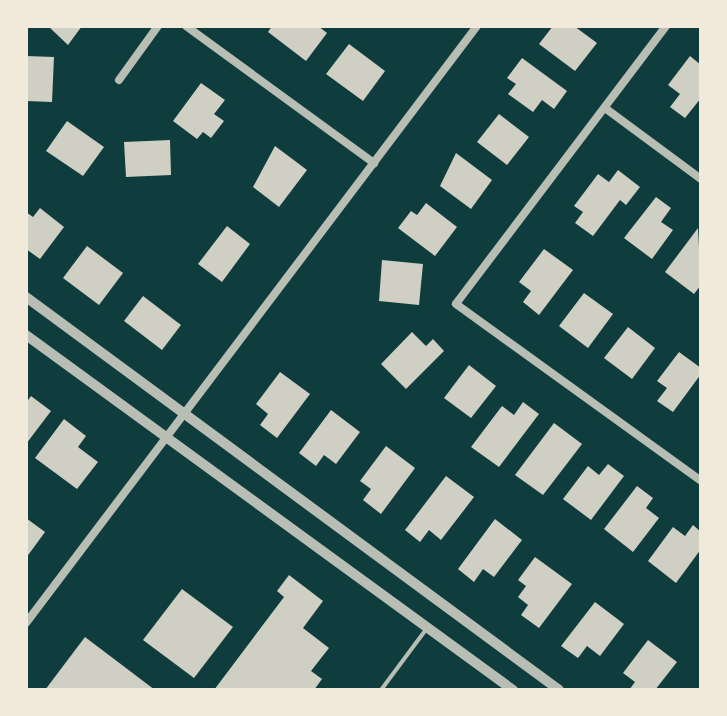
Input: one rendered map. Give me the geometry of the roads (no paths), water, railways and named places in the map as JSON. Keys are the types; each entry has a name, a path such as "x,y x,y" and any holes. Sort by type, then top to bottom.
{"street":[{"path":"119,80 158,26"},
{"path":"186,26 374,163"},
{"path":"26,623 477,26"},
{"path":"666,26 456,304 701,481"},
{"path":"605,108 701,179"},
{"path":"26,297 559,690"},
{"path":"26,335 513,690"}],"lane":[{"path":"381,690 427,628"}]}
